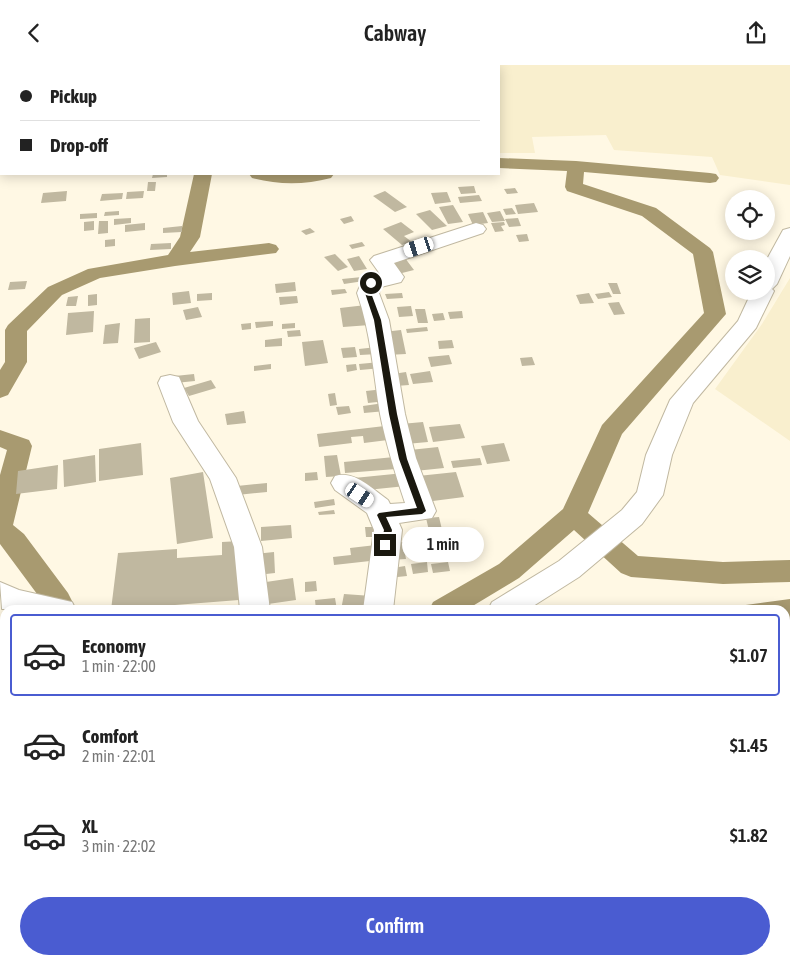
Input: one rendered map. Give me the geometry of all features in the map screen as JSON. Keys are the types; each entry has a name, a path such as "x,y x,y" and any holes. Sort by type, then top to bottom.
{"street":[{"path":"381,515 422,511 403,459 378,320 368,293 371,283 393,277 381,260 476,229"},
{"path":"775,265 790,234"},
{"path":"511,605 569,569 632,517 650,495 659,455 682,400 748,323 759,300"},
{"path":"170,383 186,422 223,478 248,547 254,605"},
{"path":"344,483 378,507 388,530 379,605"},
{"path":"6,598 38,605"}],"shaded area":[{"path":"500,65 790,65 790,185 720,175 712,157 614,150 606,135 532,137 535,153 500,153"},
{"path":"790,278 790,441 715,389 762,324"},
{"path":"790,599 790,605 746,605"}],"building":[{"path":"153,175 167,175 167,177 152,178"},
{"path":"148,182 156,182 155,191 147,191"},
{"path":"474,186 476,193 461,194 458,187"},
{"path":"515,188 518,193 507,194 504,189"},
{"path":"67,191 66,201 41,203 43,193"},
{"path":"144,191 143,198 126,199 127,192"},
{"path":"385,191 407,207 395,212 373,196"},
{"path":"447,192 451,202 435,204 431,193"},
{"path":"123,193 122,199 100,201 102,194"},
{"path":"479,195 482,201 460,203 458,197"},
{"path":"534,203 538,212 518,214 515,205"},
{"path":"453,205 463,222 448,224 439,207"},
{"path":"512,208 516,214 506,215 503,209"},
{"path":"430,210 447,226 432,230 416,214"},
{"path":"119,211 119,215 104,216 105,212"},
{"path":"500,211 505,221 492,222 487,213"},
{"path":"483,212 488,223 473,225 468,214"},
{"path":"97,213 97,218 80,219 80,214"},
{"path":"351,216 354,221 344,224 340,219"},
{"path":"131,218 131,223 114,225 114,219"},
{"path":"518,218 521,226 509,227 505,219"},
{"path":"94,221 94,230 84,231 84,222"},
{"path":"99,221 108,221 108,233 98,234"},
{"path":"401,222 414,232 404,236 412,242 402,245 383,229"},
{"path":"504,222 505,225 501,226 504,231 495,232 491,223"},
{"path":"145,223 145,230 125,232 125,225"},
{"path":"182,226 182,232 163,233 163,228"},
{"path":"310,228 315,232 306,235 301,231"},
{"path":"527,234 529,241 519,242 516,235"},
{"path":"115,239 115,246 105,247 105,240"},
{"path":"362,242 365,246 352,249 349,245"},
{"path":"171,243 171,249 150,250 151,244"},
{"path":"335,254 348,267 338,271 324,257"},
{"path":"359,256 367,269 354,271 347,259"},
{"path":"405,258 414,270 398,274 389,262"},
{"path":"362,277 364,281 344,284 342,279"},
{"path":"27,281 25,289 8,290 10,282"},
{"path":"295,282 296,291 276,293 275,284"},
{"path":"608,283 617,283 621,294 613,294"},
{"path":"345,289 347,293 332,295 331,290"},
{"path":"189,291 191,303 173,305 172,293"},
{"path":"609,292 612,297 598,299 595,294"},
{"path":"212,293 212,300 197,301 197,294"},
{"path":"402,293 403,298 387,299 385,294"},
{"path":"589,293 594,303 580,304 576,295"},
{"path":"97,294 97,305 88,306 88,295"},
{"path":"78,296 76,306 66,306 68,297"},
{"path":"297,296 298,303 280,305 279,297"},
{"path":"619,302 625,314 614,315 608,303"},
{"path":"366,305 370,325 343,327 340,308"},
{"path":"411,306 413,316 399,317 397,307"},
{"path":"198,307 202,317 186,320 183,310"},
{"path":"415,309 425,309 428,323 418,323"},
{"path":"94,311 93,332 66,335 68,313"},
{"path":"462,311 463,318 450,319 448,312"},
{"path":"443,313 445,320 434,321 432,314"},
{"path":"150,318 150,342 134,343 135,319"},
{"path":"273,321 273,326 256,328 255,322"},
{"path":"120,323 118,343 103,344 105,325"},
{"path":"251,323 251,329 242,330 241,324"},
{"path":"295,323 295,328 282,329 282,324"},
{"path":"427,327 428,331 407,333 406,329"},
{"path":"300,330 301,336 288,337 287,331"},
{"path":"401,330 406,354 387,355 383,332"},
{"path":"282,338 282,346 265,347 265,340"},
{"path":"323,340 328,363 305,366 302,342"},
{"path":"452,340 454,348 439,349 438,341"},
{"path":"156,342 161,352 139,359 134,348"},
{"path":"355,347 357,357 343,358 341,348"},
{"path":"377,347 378,354 360,355 359,349"},
{"path":"449,355 452,364 431,367 428,357"},
{"path":"532,357 535,365 522,366 520,358"},
{"path":"380,362 382,368 360,370 359,364"},
{"path":"271,364 271,369 254,371 254,366"},
{"path":"356,364 357,370 347,372 346,365"},
{"path":"430,371 433,382 413,384 410,374"},
{"path":"406,372 409,385 396,386 393,374"},
{"path":"194,374 195,381 175,383 175,376"},
{"path":"211,380 216,388 189,396 184,388"},
{"path":"384,389 387,401 368,403 366,391"},
{"path":"335,393 337,405 330,406 328,394"},
{"path":"384,403 386,411 364,413 363,406"},
{"path":"349,406 351,413 338,415 336,407"},
{"path":"244,411 246,423 227,425 225,414"},
{"path":"423,422 428,442 406,444 401,424"},
{"path":"460,424 465,438 433,442 429,427"},
{"path":"393,425 396,439 364,443 363,436 351,437 352,443 319,447 317,434"},
{"path":"141,443 143,475 99,481 99,449"},
{"path":"504,443 510,461 487,464 481,446"},
{"path":"438,447 444,468 415,471 410,450"},
{"path":"95,455 96,482 64,487 63,460"},
{"path":"337,455 341,476 326,477 324,456"},
{"path":"394,457 396,469 345,473 344,462"},
{"path":"480,458 482,465 453,468 451,461"},
{"path":"58,465 57,489 16,494 18,471"},
{"path":"203,472 213,538 177,544 170,478"},
{"path":"317,472 318,480 305,481 305,473"},
{"path":"456,472 464,497 425,502 418,476"},
{"path":"404,473 406,486 357,491 354,478"},
{"path":"267,483 267,492 237,495 237,486"},
{"path":"334,499 335,505 315,508 314,502"},
{"path":"334,510 335,514 319,515 318,512"},
{"path":"439,517 444,538 431,539 426,518"},
{"path":"291,525 292,538 261,541 261,527"},
{"path":"365,527 374,527 376,537 366,537"},
{"path":"240,541 239,600 175,605 112,605 118,553 177,549 177,558 222,555 222,542"},
{"path":"403,542 406,559 390,560 387,544"},
{"path":"376,545 379,560 334,565 333,557 351,555 350,548"},
{"path":"274,552 275,573 257,575 255,554"},
{"path":"427,562 428,572 413,574 411,564"},
{"path":"448,562 450,571 433,573 431,564"},
{"path":"405,566 407,576 388,578 386,569"},
{"path":"293,578 296,600 268,604 266,582"},
{"path":"316,581 317,591 305,592 305,582"},
{"path":"344,594 372,596 371,605 342,605"},
{"path":"335,598 336,605 316,605 315,600"}],"waterway":[{"path":"500,163 576,166"},
{"path":"574,515 611,431 715,314 703,252 649,212 574,187 576,166"},
{"path":"576,166 710,178"},
{"path":"175,260 190,237 203,175"},
{"path":"264,175 286,179 317,175"},
{"path":"175,260 269,249"},
{"path":"0,390 16,362 16,330 55,291 95,273 175,260"},
{"path":"0,438 20,446 0,525"},
{"path":"451,605 509,571 574,515"},
{"path":"574,515 631,566 723,573 790,571"},
{"path":"0,528 14,541 58,601 56,605"}],"route":[{"path":"371,283 368,293 378,320 393,414 403,459 414,484 422,511 381,515 388,530 385,545"}]}
